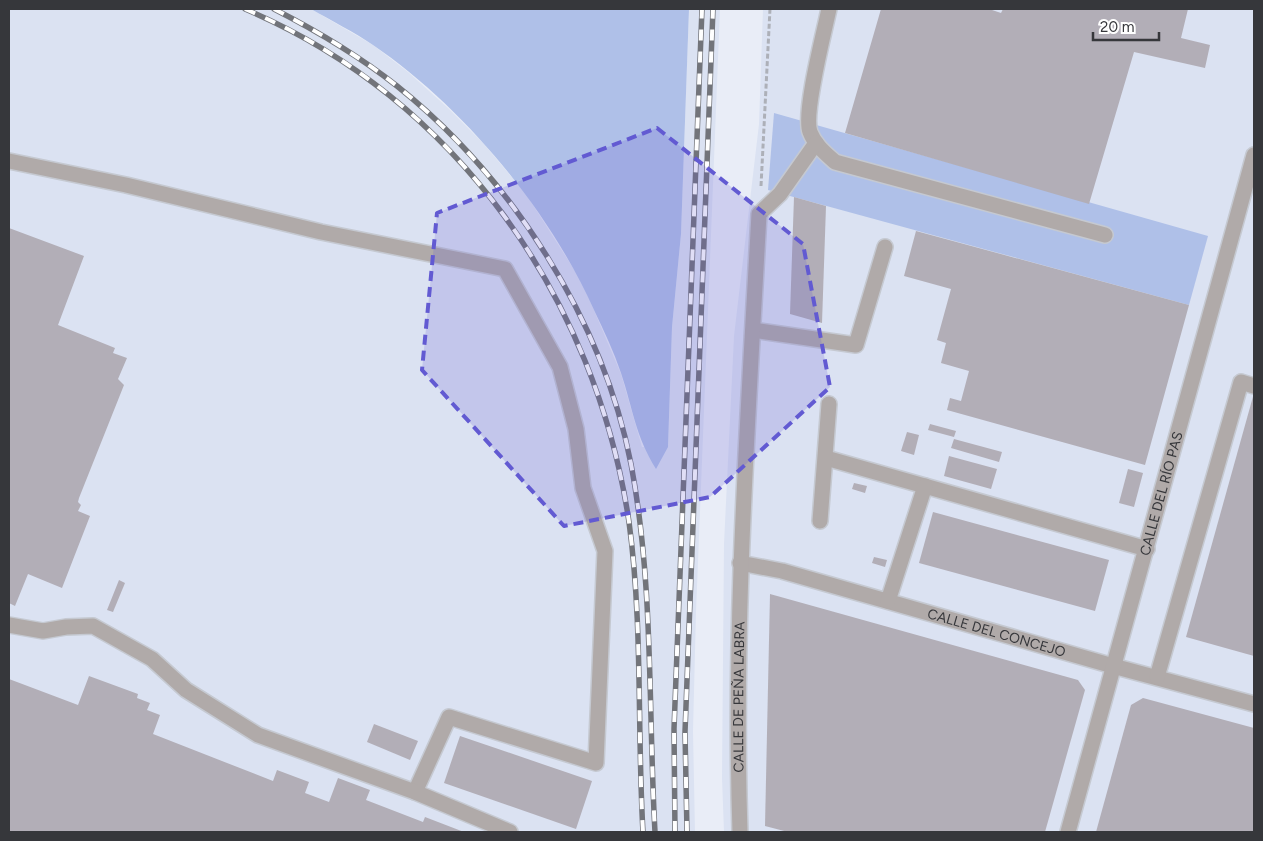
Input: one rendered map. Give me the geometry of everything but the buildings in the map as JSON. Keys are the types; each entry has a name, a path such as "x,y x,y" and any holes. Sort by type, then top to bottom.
{"street":[{"path":"829,9 809,111 810,130 816,143 835,162 851,168 1105,235"},
{"path":"759,214 780,194 816,143"},
{"name":"CALLE DEL RÍO PAS","path":"1068,832 1254,155"},
{"path":"9,161 126,185 321,232 505,270 560,367 576,429 583,488 605,551 596,763 449,717 415,792"},
{"name":"CALLE DE PEÑA LABRA","path":"740,832 740,563 759,214"},
{"path":"753,330 856,344 884,247"},
{"path":"1157,678 1241,382 1254,386"},
{"path":"820,521 829,404"},
{"path":"826,458 1146,549"},
{"path":"888,601 924,486"},
{"name":"CALLE DEL CONCEJO","path":"740,563 782,571 1254,704"},
{"path":"9,625 43,632 66,627 93,626 152,658 186,690 258,735 415,792 510,832"}],"path":[{"path":"759,214 770,9"}],"highlighted area":[{"path":"657,128 803,244 830,387 710,497 564,526 422,370 437,213"}],"shaded area":[{"path":"9,9 311,9 373,45 408,72 448,108 483,143 526,194 582,282 621,374 642,447 668,447 672,327 681,234 689,9 720,9 696,612 693,731 695,832 9,832"},
{"path":"311,9 689,9 681,234 672,327 668,447 656,469 643,445 618,365 598,318 576,273 529,199 471,130 407,70 351,31"},
{"path":"763,9 1254,9 1254,832 724,832 722,778 724,544 734,336 759,124"},
{"path":"774,113 1208,236 1189,305 768,190"}],"railway":[{"path":"245,9 321,47 389,95 451,152 504,215 549,285 585,360 612,440 629,522 638,638 643,832"},
{"path":"274,9 322,35 368,64 439,122 478,163 514,208 546,255 575,305 599,357 618,410 631,464 638,510 647,601 655,832"},
{"path":"675,832 674,729 702,9"},
{"path":"687,832 685,732 713,9"}]}
